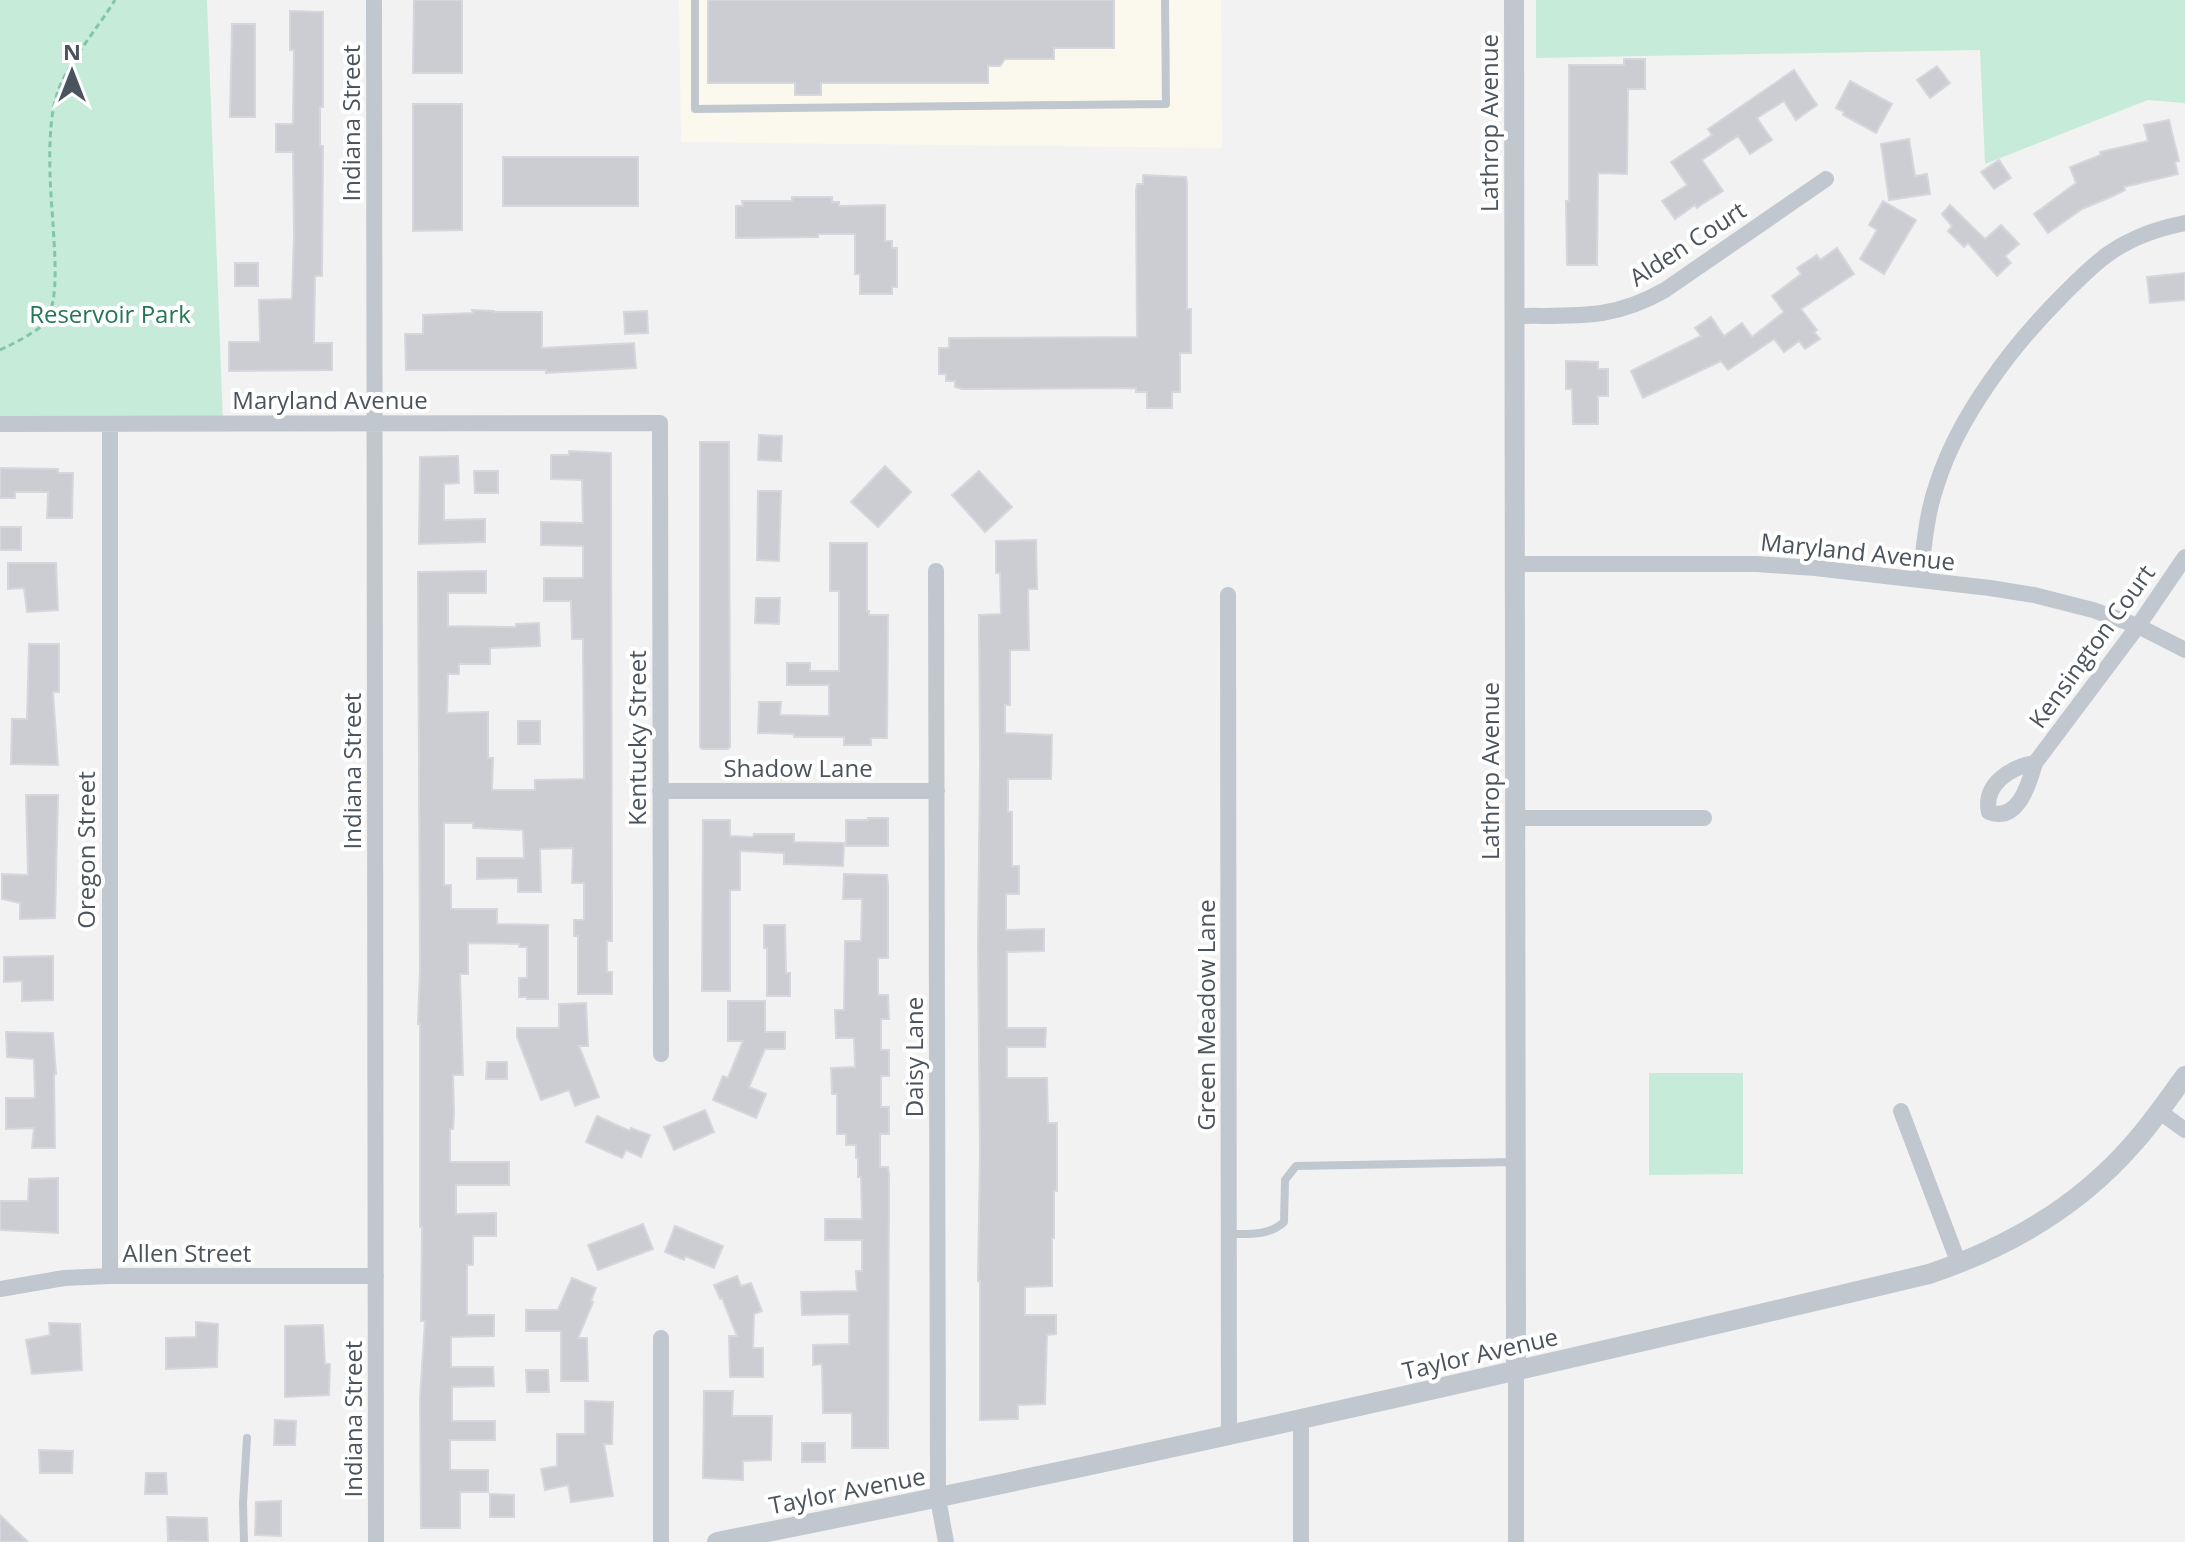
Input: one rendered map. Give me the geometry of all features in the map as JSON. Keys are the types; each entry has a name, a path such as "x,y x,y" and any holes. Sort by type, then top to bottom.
{"street":[{"name":"Indiana Street","path":"374,0 376,1542"},
{"name":"Lathrop Avenue","path":"1514,0 1516,1542"},
{"name":"Alden Court","path":"1514,316 1596,315 1621,311 1644,302 1826,179"},
{"path":"1920,580 1928,515 1937,482 1981,396 2008,357 2037,321 2101,259 2143,235 2185,223"},
{"name":"Maryland Avenue","path":"0,424 660,423"},
{"name":"Kentucky Street","path":"660,423 661,1054"},
{"name":"Oregon Street","path":"110,424 110,1276"},
{"name":"Kensington Court","path":"2035,763 2138,626 2185,557"},
{"name":"Maryland Avenue","path":"1515,564 1756,564 1920,580 2034,595 2093,610 2138,626 2185,650"},
{"name":"Daisy Lane","path":"936,571 938,1499 946,1542"},
{"name":"Green Meadow Lane","path":"1228,595 1229,1435"},
{"name":"Shadow Lane","path":"660,791 937,791"},
{"path":"1515,818 1704,818"},
{"name":"Taylor Avenue","path":"717,1542 938,1499 1516,1372 1929,1274 1994,1249 2036,1226 2072,1201 2132,1145 2185,1076"},
{"path":"1901,1111 1959,1264"},
{"path":"2160,1112 2185,1130"},
{"name":"Allen Street","path":"0,1289 64,1278 110,1276 376,1276"},
{"path":"661,1338 661,1542"},
{"path":"1301,1419 1301,1542"}],"lane":[{"path":"695,0 695,109 1166,104 1165,0"},
{"path":"1229,1234 1259,1233 1276,1229 1284,1222 1285,1180 1296,1166 1515,1162"},
{"path":"244,1542 247,1438"}],"path":[{"path":"0,350 46,322 55,293 50,181 57,94 66,74 115,0"}],"shaded area":[{"path":"679,0 1221,0 1222,148 681,142"}],"green space":[{"name":"Reservoir Park","path":"0,0 207,0 223,423 0,424"},
{"path":"1536,0 2185,0 2185,103 2148,100 1985,164 1980,50 1536,58"},
{"path":"1649,1073 1743,1073 1743,1174 1649,1175"}],"building":[{"path":"414,0 462,0 462,73 413,73"},
{"path":"708,0 1114,0 1114,48 1054,48 1054,59 1005,59 1000,66 988,66 988,83 821,83 821,95 795,95 795,83 708,83"},
{"path":"290,11 323,12 323,107 320,107 320,146 323,146 322,276 315,276 314,343 332,343 332,370 229,371 229,342 260,342 259,300 292,299 293,152 276,152 276,124 293,124 294,50 290,50"},
{"path":"232,24 255,24 255,117 230,117"},
{"path":"1624,59 1645,59 1645,89 1628,89 1627,174 1598,173 1597,265 1567,265 1569,65 1624,65"},
{"path":"1937,66 1950,83 1930,98 1917,80"},
{"path":"1794,70 1817,105 1796,120 1784,101 1757,118 1772,140 1750,154 1738,136 1702,160 1723,191 1675,219 1662,201 1687,185 1671,162 1712,135 1708,129"},
{"path":"1850,81 1892,104 1876,133 1836,108"},
{"path":"413,104 462,104 462,230 413,231"},
{"path":"2169,120 2179,161 2175,162 2178,174 2124,187 2125,190 2082,209 2048,233 2034,214 2076,183 2070,167 2101,155 2100,152 2148,141 2144,125"},
{"path":"1909,139 1915,176 1927,174 1930,194 1889,200 1881,144"},
{"path":"503,157 638,157 638,206 503,206"},
{"path":"1999,160 2011,178 1994,189 1981,172"},
{"path":"1143,175 1186,177 1187,185 1187,309 1191,309 1191,353 1180,353 1180,392 1172,392 1172,408 1147,408 1147,392 1136,392 1136,388 962,389 955,387 955,381 946,381 946,374 939,374 939,348 949,348 949,338 1137,337 1136,191 1137,184 1143,184"},
{"path":"792,197 832,197 832,202 839,202 839,206 885,205 885,241 892,241 892,248 897,248 897,287 892,287 892,294 860,294 860,274 855,274 855,234 736,238 736,206 743,206 742,201 792,201"},
{"path":"1883,201 1916,220 1884,274 1860,259 1877,230 1869,225"},
{"path":"1950,205 1985,239 2001,225 2019,244 2005,256 2011,263 1997,276 1968,243 1964,247 1948,231 1952,226 1942,214"},
{"path":"1837,248 1854,274 1801,309 1820,339 1805,349 1799,341 1784,352 1774,339 1728,370 1721,361 1643,398 1631,371 1701,336 1695,328 1711,317 1724,336 1742,323 1752,337 1784,312 1772,296 1801,274 1797,268 1817,255 1820,260"},
{"path":"235,263 258,263 258,286 235,286"},
{"path":"2185,273 2185,300 2150,303 2147,277"},
{"path":"472,310 542,312 542,348 634,343 636,368 546,373 546,370 406,370 405,334 423,334 423,315 473,313"},
{"path":"647,311 648,333 625,334 624,312"},
{"path":"1566,361 1598,362 1598,369 1608,369 1608,396 1598,396 1598,424 1573,424 1572,389 1566,389"},
{"path":"759,435 782,436 781,461 758,460"},
{"path":"700,442 729,442 728,749 700,747"},
{"path":"569,451 611,453 612,941 607,941 607,972 612,972 612,994 578,994 578,936 574,936 574,920 584,920 584,883 572,883 573,848 540,849 541,892 518,892 518,878 477,879 477,858 524,858 523,830 473,828 473,823 444,823 444,885 451,885 451,909 497,909 497,924 548,925 548,999 519,997 519,978 527,978 527,947 519,947 519,944 468,943 468,974 460,974 463,1075 453,1075 450,1162 509,1162 509,1185 456,1185 456,1214 496,1213 496,1236 473,1236 473,1265 467,1265 467,1315 494,1315 494,1336 451,1337 451,1367 493,1367 494,1386 452,1387 452,1421 495,1421 495,1440 450,1440 450,1470 488,1470 488,1492 460,1492 460,1528 421,1528 420,1398 425,1321 421,1321 418,1024 418,572 486,571 486,593 448,593 448,626 516,627 516,624 539,623 540,646 490,648 490,664 459,664 459,674 448,674 447,713 488,712 488,758 493,758 492,790 535,790 535,780 584,779 583,639 572,639 571,601 544,601 544,578 583,578 583,546 541,545 541,522 583,523 582,480 551,479 551,455 569,455"},
{"path":"458,456 459,483 444,484 444,520 485,519 485,542 419,544 420,457"},
{"path":"885,466 911,492 878,527 851,502"},
{"path":"0,468 58,469 58,473 73,473 72,518 47,518 48,492 15,492 15,498 0,498"},
{"path":"474,471 498,471 498,493 475,493"},
{"path":"979,471 1012,507 985,532 952,495"},
{"path":"758,491 781,491 779,561 757,560"},
{"path":"0,527 21,527 21,550 0,550"},
{"path":"1036,540 1037,589 1028,589 1029,650 1010,650 1010,705 1005,705 1005,733 1052,735 1051,779 1008,779 1008,812 1012,812 1012,866 1019,866 1019,894 1006,894 1006,930 1044,929 1044,951 1007,952 1007,1028 1046,1028 1045,1047 1007,1047 1007,1078 1047,1078 1048,1123 1057,1123 1052,1286 1025,1287 1025,1315 1056,1315 1056,1334 1047,1335 1045,1404 1018,1405 1018,1419 980,1420 979,615 1001,614 996,541"},
{"path":"830,543 867,543 867,611 869,615 888,615 887,738 871,738 871,745 844,745 844,737 758,733 759,702 781,702 780,715 829,716 829,685 787,685 787,663 810,663 810,671 839,671 839,591 830,591"},
{"path":"8,563 56,563 58,610 27,612 24,588 8,589"},
{"path":"756,598 780,598 779,624 755,623"},
{"path":"29,644 59,644 59,692 53,692 58,765 11,764 12,719 27,719"},
{"path":"518,721 540,721 540,744 518,744"},
{"path":"26,795 58,795 55,918 20,919 20,903 2,899 2,874 28,875"},
{"path":"888,818 888,846 846,846 846,820"},
{"path":"703,820 730,820 730,836 794,834 794,842 844,843 843,866 784,864 784,853 740,851 740,890 730,890 730,991 702,991"},
{"path":"844,874 887,875 888,884 888,958 878,958 878,995 888,995 889,1019 881,1019 881,1050 889,1050 889,1076 881,1076 881,1107 889,1107 889,1134 880,1134 880,1167 888,1167 889,1174 888,1448 852,1448 852,1413 823,1413 822,1364 813,1365 813,1345 849,1344 849,1314 802,1315 801,1292 857,1291 856,1271 862,1271 862,1240 825,1240 825,1219 862,1219 856,1145 846,1145 846,1134 837,1134 837,1094 832,1094 831,1068 855,1067 854,1038 836,1038 835,1010 844,1010 845,941 861,941 862,899 843,899"},
{"path":"764,925 785,925 790,996 767,996"},
{"path":"53,956 53,1000 22,1001 22,981 4,982 4,957"},
{"path":"728,1001 765,1001 765,1032 785,1032 785,1049 765,1049 749,1087 766,1094 756,1118 713,1100 723,1076 728,1078 743,1041 728,1041"},
{"path":"586,1003 588,1046 579,1046 599,1097 575,1106 569,1090 541,1100 517,1037 517,1028 559,1028 559,1004"},
{"path":"6,1032 53,1033 55,1148 32,1148 34,1128 6,1129 6,1098 35,1098 34,1059 7,1057"},
{"path":"487,1062 507,1062 507,1079 486,1079"},
{"path":"705,1110 714,1132 674,1150 664,1127"},
{"path":"597,1116 630,1131 631,1128 650,1135 641,1157 626,1150 622,1158 586,1142"},
{"path":"58,1178 58,1233 0,1230 0,1201 28,1201 29,1179"},
{"path":"643,1224 653,1249 598,1270 588,1245"},
{"path":"675,1226 723,1246 714,1268 685,1256 684,1260 665,1252"},
{"path":"737,1276 741,1286 751,1283 762,1311 754,1314 753,1348 763,1348 763,1377 730,1377 729,1336 737,1336 714,1285"},
{"path":"572,1278 596,1288 578,1338 587,1338 588,1381 561,1381 561,1331 526,1331 526,1310 558,1310"},
{"path":"196,1322 218,1324 217,1367 166,1369 166,1338 196,1337"},
{"path":"49,1323 80,1324 82,1370 32,1374 26,1340 50,1335"},
{"path":"323,1325 325,1364 330,1364 329,1395 285,1397 285,1326"},
{"path":"526,1370 548,1370 549,1392 527,1392"},
{"path":"704,1391 733,1391 732,1416 772,1416 771,1460 743,1461 743,1480 703,1478"},
{"path":"585,1401 613,1402 612,1444 604,1444 613,1496 571,1502 568,1485 545,1490 541,1469 557,1466 557,1434 585,1434"},
{"path":"275,1420 296,1421 295,1445 274,1445"},
{"path":"802,1443 825,1443 825,1462 802,1462"},
{"path":"39,1450 73,1451 72,1473 40,1473"},
{"path":"146,1473 166,1473 167,1494 145,1494"},
{"path":"490,1494 514,1495 514,1517 490,1517"},
{"path":"281,1501 281,1536 255,1535 256,1502"},
{"path":"0,1515 28,1542 0,1542"},
{"path":"167,1517 207,1518 208,1542 168,1541"}]}
